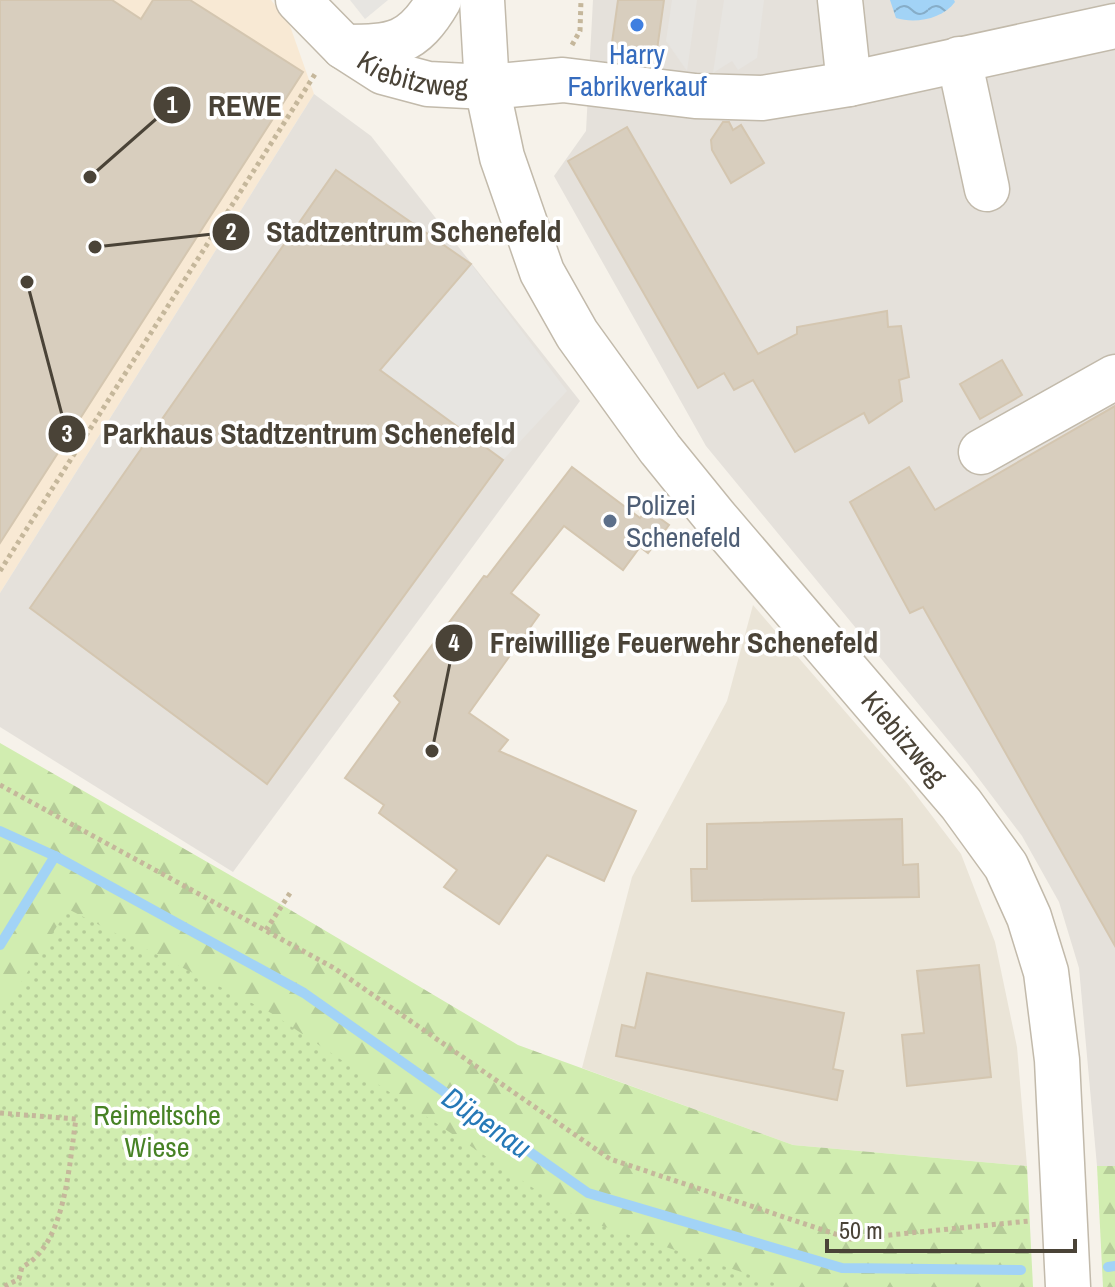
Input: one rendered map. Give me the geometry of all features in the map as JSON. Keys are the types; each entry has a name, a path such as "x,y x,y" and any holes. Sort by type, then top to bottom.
{"street":[{"name":"Kiebitzweg","path":"298,0 332,57 428,84 487,87"},
{"name":"Kiebitzweg","path":"332,57 406,39 428,18 439,0"},
{"name":"Kiebitzweg","path":"482,0 487,87 502,157 542,272 577,334 660,449 961,804 1006,866 1029,917 1046,972 1057,1060 1068,1287"},
{"path":"840,0 849,84"},
{"path":"487,87 563,80 695,96 762,98 849,84 959,59 1106,18"},
{"path":"959,59 987,189"},
{"path":"981,452 1115,377"}],"path":[{"path":"566,55 580,31 581,0"},
{"path":"0,571 332,57"},
{"path":"0,785 334,968 610,1159 850,1239 1041,1220"},
{"path":"266,930 292,890"},
{"path":"0,1113 76,1119 61,1217 34,1261 22,1267 19,1279 3,1287"}],"shaded area":[{"path":"0,0 271,0 289,23 314,94 0,593"},
{"path":"350,0 388,0 365,19"},
{"path":"593,0 1115,0 1115,1166 1097,1166 1079,968 1059,902 1022,836 967,763 706,446 554,176 586,131"},
{"path":"672,0 697,0 687,71 666,41"},
{"path":"724,0 764,0 757,58 738,70 732,61 713,73"},
{"path":"314,94 371,136 580,401 233,872 0,727 0,593"},
{"path":"471,264 567,391 503,460 380,370"},
{"path":"753,605 907,783 961,854 995,942 1017,1047 1027,1166 793,1145 582,1068 632,877 727,701"}],"green space":[{"path":"0,743 518,1045 793,1145 1027,1166 1033,1287 0,1287"},
{"name":"Reimeltsche Wiese","path":"68,909 271,1013 578,1218 787,1287 0,1287 0,1015"},
{"path":"1097,1166 1115,1166 1115,1287 1103,1287"}],"water":[{"path":"890,0 955,2 936,16 912,20 896,18"}],"building":[{"path":"0,0 112,0 141,19 153,0 190,0 303,72 0,543"},
{"name":"Harry Fabrikverkauf","path":"618,0 664,0 656,57 611,50"},
{"path":"723,122 729,122 733,130 741,125 764,163 731,183 712,150 711,140"},
{"path":"627,127 758,354 797,334 797,327 887,311 888,327 901,326 909,377 899,380 902,401 869,423 864,413 795,452 753,380 734,390 724,373 698,388 568,161"},
{"path":"336,170 471,264 380,370 503,460 267,784 30,608"},
{"path":"1002,360 1022,395 980,419 960,384"},
{"path":"1115,406 1115,946 923,607 910,613 850,502 909,467 935,510"},
{"path":"572,467 640,518 647,509 669,525 648,553 640,547 623,570 564,526 511,593 539,615 469,713 508,740 499,751 636,811 604,881 547,855 499,924 444,887 457,870 379,813 384,805 345,778 400,702 394,696 484,576 487,577"},
{"path":"902,819 903,865 918,864 919,897 692,901 691,869 707,869 707,824"},
{"path":"979,965 991,1077 907,1086 902,1035 924,1033 917,971"},
{"path":"647,973 844,1013 833,1069 843,1071 837,1100 616,1056 622,1025 635,1028"}],"waterway":[{"name":"Düpenau","path":"0,831 55,856 304,993 588,1193 842,1268 1021,1270"},
{"path":"0,945 55,856"},
{"name":"Düpenau","path":"1108,1267 1115,1266"}],"place":[{"name":"Harry Fabrikverkauf","path":"637,25"},
{"name":"REWE","path":"90,177"},
{"name":"Stadtzentrum Schenefeld","path":"95,247"},
{"name":"Parkhaus Stadtzentrum Schenefeld","path":"27,282"},
{"name":"Polizei Schenefeld","path":"610,521"},
{"name":"Freiwillige Feuerwehr Schenefeld","path":"432,751"}]}
